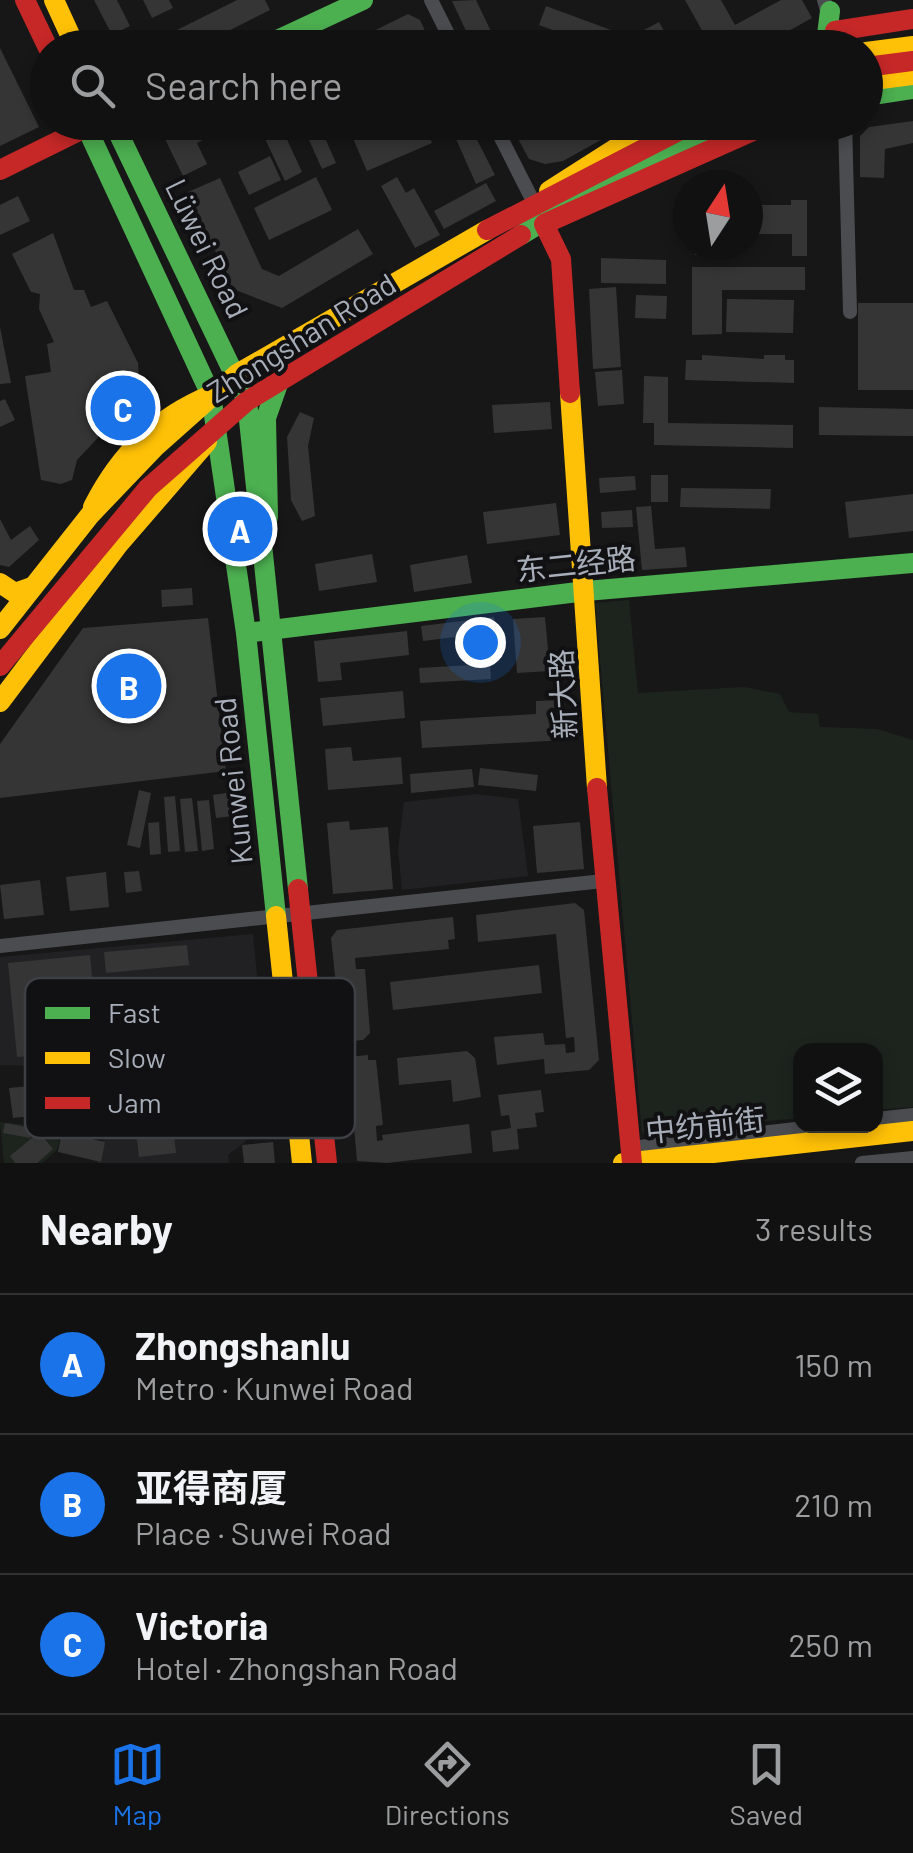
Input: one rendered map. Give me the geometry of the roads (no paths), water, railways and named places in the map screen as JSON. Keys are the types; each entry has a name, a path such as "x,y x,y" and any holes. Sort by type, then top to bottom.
{"main road":[{"path":"24,0 39,30"},
{"path":"54,0 68,30"},
{"path":"298,30 362,0"},
{"path":"832,22 913,19"},
{"path":"883,50 913,46"},
{"path":"883,65 913,61"},
{"path":"883,78 913,74"},
{"path":"883,93 913,89"},
{"path":"0,170 59,140"},
{"name":"Lüwei Road","path":"94,140 213,396"},
{"name":"Lüwei Road","path":"121,140 214,328 242,394"},
{"path":"534,203 567,176 626,140"},
{"path":"590,185 664,140"},
{"path":"590,185 688,140"},
{"path":"544,224 585,210 730,140"},
{"name":"Zhongshan Road","path":"0,666 42,626 165,472 218,425 291,343 534,203 590,185"},
{"name":"Zhongshan Road","path":"0,629 90,515 176,427 213,396 242,394 284,378 544,224 590,185"},
{"name":"新大路","path":"544,224 560,259 586,591 603,881 629,1159"},
{"path":"165,472 213,396 220,361 214,328"},
{"path":"176,427 191,381 188,345"},
{"path":"262,548 271,496 267,406 284,378"},
{"path":"227,495 232,436 242,394"},
{"name":"Kunwei Road","path":"242,394 307,978"},
{"path":"90,515 130,450 167,414 213,396"},
{"name":"Kunwei Road","path":"213,396 246,633 283,978"},
{"path":"0,702 42,626 198,454 218,425"},
{"path":"198,454 216,466 227,495"},
{"path":"165,472 198,454"},
{"name":"东二经路","path":"246,633 586,591 913,563"},
{"path":"0,585 42,626"},
{"path":"0,585 15,593 34,586"},
{"name":"中纺前街","path":"629,1159 913,1131"},
{"name":"Kunwei Road","path":"299,1138 302,1163"},
{"name":"Kunwei Road","path":"324,1138 327,1163"},
{"path":"734,1163 913,1144"}],"street":[{"path":"431,0 446,30"},
{"path":"503,140 534,203"},
{"path":"845,140 850,312"},
{"path":"0,946 603,881"},
{"path":"883,1118 913,1115"},
{"path":"629,1159 793,1131"},
{"path":"862,1163 913,1158"}],"place":[{"name":"Victoria","path":"123,408"},
{"name":"Zhongshanlu","path":"240,529"},
{"name":"亚得商厦","path":"129,686"}]}
